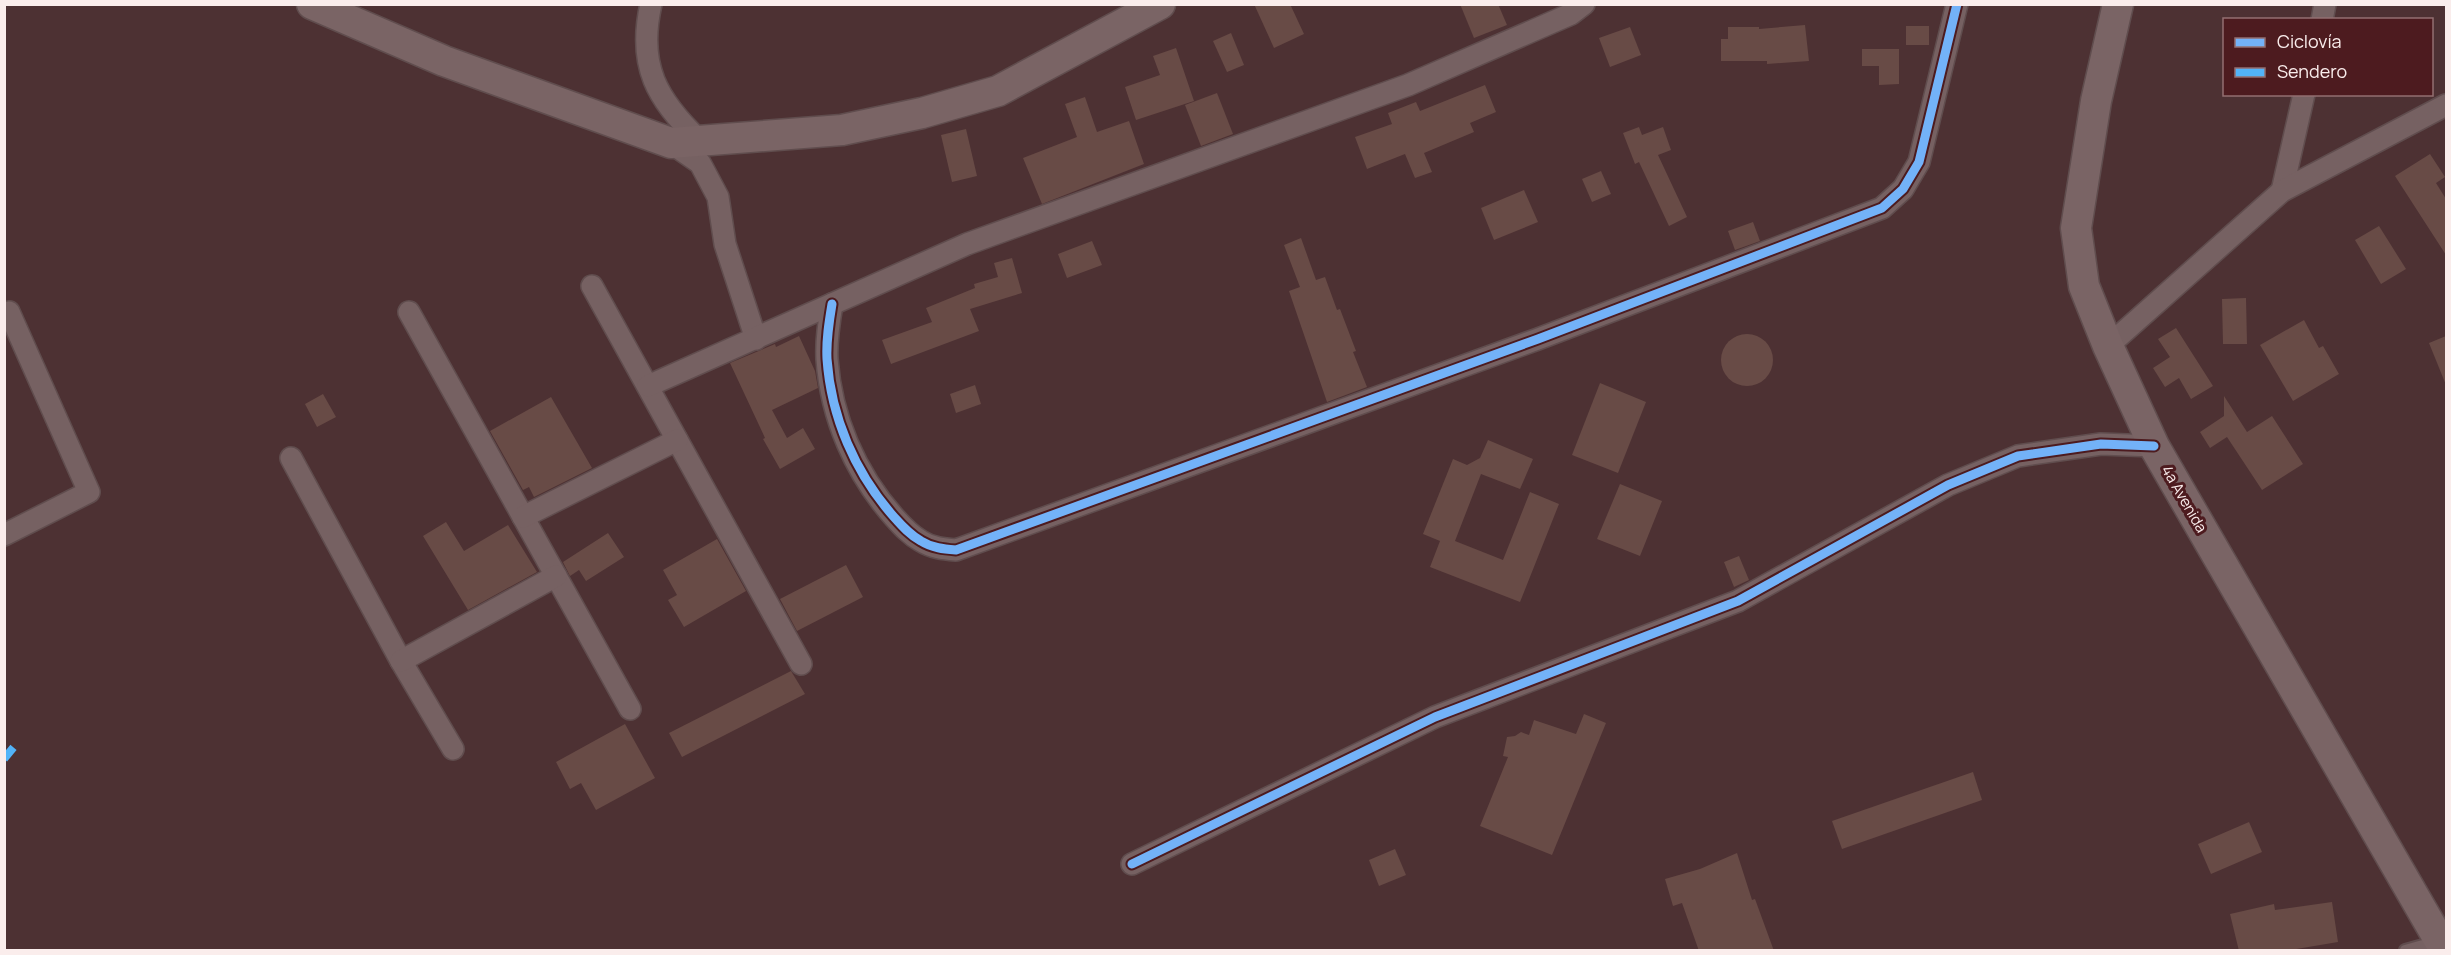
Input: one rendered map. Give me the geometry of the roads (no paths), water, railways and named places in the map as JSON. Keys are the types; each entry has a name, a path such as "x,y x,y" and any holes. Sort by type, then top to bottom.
{"street":[{"path":"651,4 646,52 658,92 676,118 700,141"},
{"path":"671,143 842,130 933,110 998,91 1160,4"},
{"path":"648,386 967,243 1408,85 1571,14 1584,4"},
{"path":"832,304 827,357 830,385 836,412 857,463 886,507 911,535 930,546 956,550 1538,339 1882,208 1903,189 1919,162 1957,4"},
{"name":"4a Avenida","path":"2118,4 2096,101 2076,228 2084,286 2108,346 2154,446 2442,945"},
{"path":"322,7 444,61 671,143 700,163 718,197 725,244 756,339"},
{"path":"2282,191 2304,96"},
{"path":"2108,346 2282,191 2446,105"},
{"path":"592,286 801,664"},
{"path":"4,315 9,312 89,492 4,535"},
{"path":"409,312 630,709"},
{"path":"523,517 677,440"},
{"path":"1132,864 1435,717 1738,601 1948,485 2018,456 2101,444 2154,446"},
{"path":"291,459 401,661 453,749"},
{"path":"401,661 556,576"}],"lane":[{"path":"2405,951 2442,945"}]}
